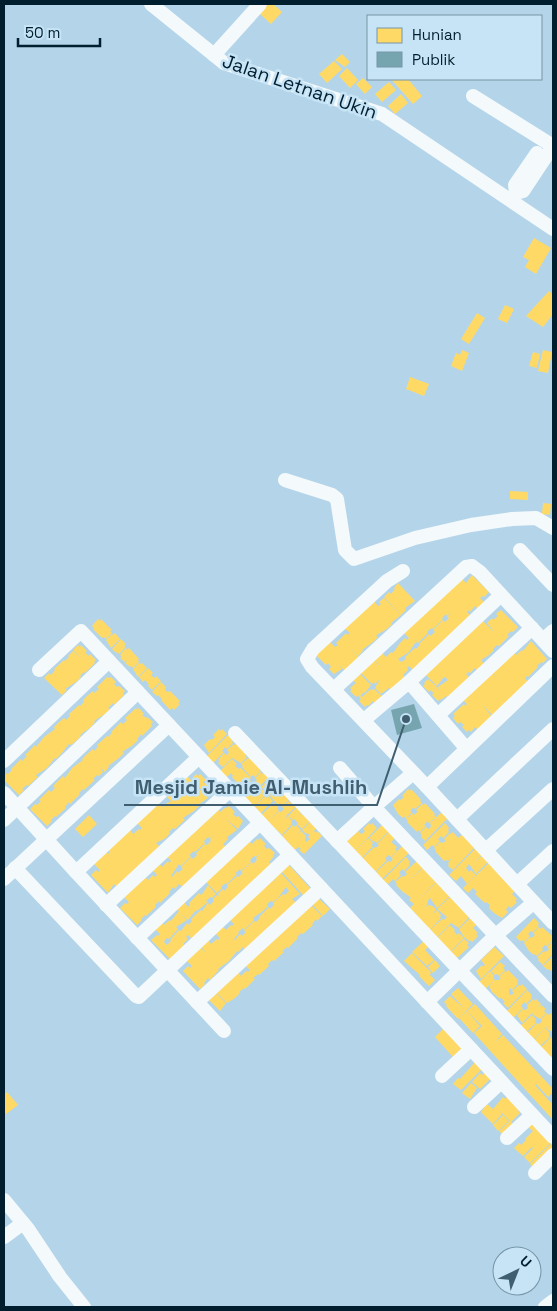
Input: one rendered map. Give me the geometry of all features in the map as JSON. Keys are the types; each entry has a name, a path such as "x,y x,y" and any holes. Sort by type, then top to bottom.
{"street":[{"name":"Jalan Letnan Ukin","path":"152,4 230,66 382,114 514,196 553,229"},
{"path":"214,55 260,4"},
{"path":"472,96 550,144 515,185 514,196"},
{"path":"285,480 332,495 337,499 345,550 354,559 415,538 472,525 512,519 536,518 553,528"},
{"path":"520,550 553,586"},
{"path":"334,689 466,567 472,566 476,568 532,628 548,635 553,651"},
{"path":"403,571 387,581 308,654 307,659 427,786 553,924"},
{"path":"364,720 409,682 501,595"},
{"path":"438,715 532,628"},
{"path":"39,670 81,631 553,1138"},
{"path":"4,762 109,661"},
{"path":"427,786 553,666"},
{"path":"409,682 466,748"},
{"path":"4,820 138,692"},
{"path":"4,879 169,725"},
{"path":"457,819 553,729"},
{"path":"235,733 553,1069"},
{"path":"76,872 199,757"},
{"path":"340,768 404,840 553,996"},
{"path":"336,841 413,773"},
{"path":"486,850 553,789"},
{"path":"106,905 230,790"},
{"path":"4,793 224,1031"},
{"path":"137,938 260,823"},
{"path":"517,884 553,851"},
{"path":"15,868 136,996 141,995 290,855"},
{"path":"197,1002 321,888"},
{"path":"427,1002 496,935 533,903"},
{"path":"442,1076 471,1049"},
{"path":"474,1107 502,1082"},
{"path":"507,1138 532,1115"},
{"path":"535,1173 553,1155"},
{"path":"4,1200 84,1307"},
{"path":"4,1237 23,1223"},
{"path":"545,1307 553,1301"}],"building: Hunian":[{"path":"265,4 273,4 282,12 271,24 259,13"},
{"path":"342,54 350,62 345,67 335,60"},
{"path":"334,61 342,69 327,83 319,74"},
{"path":"347,68 358,80 350,88 339,76"},
{"path":"363,78 372,87 365,94 356,84"},
{"path":"392,80 409,80 422,96 413,104"},
{"path":"389,82 396,90 382,102 375,94"},
{"path":"401,94 408,103 395,114 388,106"},
{"path":"534,238 551,248 536,274 525,267 529,260 523,257"},
{"path":"549,291 553,295 553,314 543,327 526,316"},
{"path":"505,305 514,309 507,323 498,319"},
{"path":"477,313 485,318 469,344 461,339"},
{"path":"462,350 469,353 462,371 451,366 456,353 460,355"},
{"path":"543,350 552,352 548,373 538,371"},
{"path":"533,352 540,354 537,368 529,366"},
{"path":"410,377 429,384 424,396 406,389"},
{"path":"510,491 528,492 528,500 510,499"},
{"path":"543,503 551,504 550,515 542,514"},
{"path":"472,575 489,592 480,598 485,603 478,609 475,606 470,612 469,610 467,612 471,616 414,671 409,666 403,675 405,678 392,691 389,688 381,694 375,688 380,679 375,684 374,682 372,684 361,673 374,660 381,667 375,660 382,653 386,657 391,652 393,653 405,638 407,640 409,638 404,633 461,578 466,583","holes":["452,611 447,617 449,618 445,622 443,620 433,630 435,632 430,636 429,634 416,649 405,657 406,659 401,662 398,659 409,652 415,643 418,643 429,630 433,629 446,614 447,616"]},
{"path":"398,583 415,601 405,608 406,610 401,615 384,597 389,592 391,594"},
{"path":"384,598 401,615 387,629 378,634 376,636 378,637 362,650 358,656 350,647 360,659 346,672 338,664 342,669 334,674 329,669 331,667 328,663 326,665 315,654 329,641 335,647 338,645 336,643 346,633 347,635 350,633 344,628 373,600 378,606 381,604 379,602"},
{"path":"501,610 518,627 513,632 510,632 507,635 509,636 499,646 497,645 489,655 481,660 484,664 478,671 475,668 466,674 470,678 449,699 446,696 438,701 432,695 434,693 432,692 437,687 439,690 438,687 448,680 445,677 443,678 437,686 425,674 482,620 495,633 487,623 492,618 493,620 498,616 496,614"},
{"path":"98,619 100,621 101,619 112,630 110,631 112,633 106,639 102,638 93,629 92,626"},
{"path":"115,633 120,639 111,648 106,640"},
{"path":"121,639 126,644 124,646 126,647 119,654 112,649"},
{"path":"531,641 547,659 525,678 528,682 493,716 482,704 492,717 478,730 475,727 471,732 469,730 467,732 462,727 464,725 460,722 458,724 453,718 455,716 453,714 464,704 465,706 467,704 462,699 490,671 497,678 491,671 512,651 516,655 523,651"},
{"path":"78,645 80,647 81,645 87,651 85,653 88,656 90,654 96,660 76,682 65,689 67,690 62,695 44,678 49,673 51,675 54,669 65,661 73,651 82,659 73,650"},
{"path":"126,648 127,650 129,648 139,659 139,662 133,668 125,663 129,659 125,662 120,658 122,657 120,655"},
{"path":"139,663 142,663 147,668 138,677 133,669"},
{"path":"148,668 153,673 151,675 153,677 155,678 156,676 161,681 152,690 145,680 143,682 139,677"},
{"path":"360,674 371,685 365,693 356,697 350,691 352,690 350,688 356,683 353,680"},
{"path":"107,677 111,677 116,682 114,684 117,687 119,686 125,691 124,695 108,708 110,709 105,714 94,721 91,727 80,735 76,741 71,745 69,744 47,768 36,775 38,777 22,789 24,790 19,795 4,780 4,776 21,759 22,761 27,756 25,755 35,745 36,747 44,737 55,729 54,727 58,723 64,718 66,720 70,716 69,714 84,702 83,700 87,696 99,689 97,687"},
{"path":"428,679 437,687 432,692 431,690 429,692 423,686"},
{"path":"161,682 166,687 166,691 170,691 180,701 178,703 180,704 174,710 172,708 170,710 158,695 152,692"},
{"path":"371,689 374,689 384,698 377,705 373,701 365,707 359,701 361,699 359,697 362,697"},
{"path":"136,708 137,710 139,708 144,714 142,715 153,722 152,726 142,736 141,734 133,745 122,752 124,753 108,766 105,772 100,767 103,772 99,776 97,775 93,779 95,780 83,789 70,804 69,802 66,808 55,816 47,826 30,809 41,801 39,800 49,790 51,792 55,788 53,786 63,776 65,778 72,768 83,760 87,754 93,749 94,751 98,747 97,745 108,737 121,722 123,724 127,720 125,718"},
{"path":"219,729 221,731 222,729 227,734 209,753 204,745 215,737 213,735"},
{"path":"228,735 233,740 233,743 227,749 225,747 222,751 224,752 213,763 206,757"},
{"path":"234,744 237,744 247,754 245,756 247,757 241,763 232,758 223,767 218,763 220,761 218,760 224,753 228,754 227,750"},
{"path":"248,758 261,768 259,770 261,771 255,777 253,775 251,777 242,767 241,764"},
{"path":"232,759 237,764 235,766 239,769 241,768 251,778 249,780 251,781 245,787 243,785 241,787 232,777 231,773 226,778 220,771"},
{"path":"261,772 262,774 264,772 269,777 259,787 265,792 263,794 265,795 254,807 240,793 257,780 255,778"},
{"path":"196,774 198,776 200,774 206,780 203,782 207,785 209,783 214,789 208,797 192,779"},
{"path":"187,776 208,798 183,818 185,820 175,829 173,828 166,838 156,843 160,847 118,888 114,884 108,893 91,875 96,870 98,872 100,870 93,863 106,852 108,854 110,852 108,850 130,830 133,834 140,830 142,828 137,823 159,803 163,807 169,803 171,801 166,796 180,783 187,790 181,782"},
{"path":"270,778 275,783 273,784 275,786 269,792 261,787"},
{"path":"275,787 278,787 288,797 287,799 289,800 282,806 281,804 279,806 270,796 269,793"},
{"path":"408,789 410,791 411,789 422,803 415,809 413,807 410,811 412,812 406,819 398,814 393,805 404,797 402,796"},
{"path":"265,796 267,798 268,796 273,801 260,814 254,807"},
{"path":"289,801 290,803 292,801 297,806 286,814 287,816 284,820 288,816 292,824 282,835 261,815 274,803 279,810 270,820 279,811 281,812 284,809 282,807"},
{"path":"425,803 436,817 429,823 427,821 424,825 426,826 420,832 418,830 417,832 406,819 413,813 414,815 418,812 416,810"},
{"path":"229,806 235,812 233,814 243,821 238,829 226,819 237,830 227,837 228,839 223,844 226,847 183,887 179,884 175,889 173,887 170,893 160,903 159,901 155,905 156,907 145,915 137,925 120,908 129,902 123,896 144,876 148,880 153,875 155,877 157,875 152,869 159,863 162,867 168,861 169,863 171,861 166,855 209,815 217,822 210,815 217,808 220,812","holes":["214,834 207,845 205,844 196,853 197,855 193,859 191,857 181,867 183,869 171,876 179,864 181,866 191,856 189,855 195,852 205,843 204,841 208,837 210,839"]},
{"path":"297,807 302,811 300,813 304,816 306,815 311,820 302,829 294,819 288,816"},
{"path":"442,812 448,818 425,841 420,833 426,827 430,828 430,823"},
{"path":"89,815 97,824 83,837 75,829"},
{"path":"314,818 320,824 314,831 316,833 317,831 322,836 304,854 298,847 295,850 282,836 293,825 295,827 296,825 301,830 297,834 301,831 306,836 306,842 310,839 308,837 310,835 302,830"},
{"path":"369,823 371,825 372,823 377,828 355,851 346,842 358,831 361,834 363,833 365,831 363,829"},
{"path":"384,823 390,830 377,843 374,842 369,838"},
{"path":"445,823 449,828 449,832 443,838 441,836 438,839 440,841 434,847 432,845 427,850 423,845"},
{"path":"390,831 396,837 391,842 397,847 395,849 397,851 391,857 388,855 385,859 387,860 375,872 362,859 374,847 379,845 377,844"},
{"path":"453,832 458,838 464,833 476,846 453,870 448,866 452,858 444,861 434,848 440,842 446,841 444,839"},
{"path":"260,838 266,844 264,846 267,849 269,848 275,853 269,862 272,865 193,940 188,935 186,937 188,939 183,944 186,947 171,960 151,940 160,934 154,928 161,922 164,925 171,921 179,911 176,908 183,901 188,907 189,903 199,893 201,895 208,885 216,894 196,910 188,920 180,913 187,920 176,927 178,929 169,939 165,940 164,942 167,945 179,930 181,931 187,923 188,925 192,921 191,919 202,911 208,903 210,905 223,889 224,891 228,887 227,885 243,873 241,872 252,862 253,864 257,860 256,858 261,853 256,857 254,856 250,860 251,862 241,871 240,869 235,873 237,874 227,884 223,885 217,893 205,881 248,840 252,844"},
{"path":"368,838 373,843 371,845 373,846 362,858 355,851"},
{"path":"403,845 410,852 382,879 376,872 393,859 391,858"},
{"path":"477,847 483,854 473,863 483,855 489,861 476,874 469,864 466,868 469,872 471,870 476,875 467,884 461,876 456,881 449,875"},
{"path":"406,857 410,865 404,871 402,869 399,873 401,875 395,881 393,879 388,884 383,880"},
{"path":"418,860 424,866 408,882 425,866 438,880 418,900 438,881 444,887 440,891 444,888 451,895 437,908 430,898 427,902 428,904 424,908 431,905 436,909 433,914 437,910 441,915 441,918 430,930 410,908 414,904 409,900 411,898 395,882 402,876 405,876 407,874 405,872"},
{"path":"490,862 516,890 512,894 517,899 515,901 517,902 511,908 509,906 507,908 508,912 502,918 489,908 489,904 485,903 475,894 477,892 473,888 468,893 463,888"},
{"path":"288,864 311,889 304,896 281,871"},
{"path":"280,872 300,894 292,899 296,903 246,951 243,947 237,951 229,961 218,969 210,980 208,978 200,989 183,971 188,966 190,968 192,966 186,960 200,947 206,953 201,946 208,940 211,944 218,940 220,938 215,933 222,926 226,930 232,926 234,924 229,919 272,878 276,882 273,878","holes":["286,887 289,891 273,903 274,905 270,909 269,907 256,922 254,921 244,931 246,932 242,936 240,934 234,939 238,932 243,928 244,930 254,920 253,918 268,906 269,902 273,902 278,898"]},
{"path":"451,896 470,916 459,928 451,923 437,937 430,930 447,917 437,909"},
{"path":"317,897 330,909 323,916 311,903"},
{"path":"310,904 322,916 317,921 316,919 313,925 303,934 301,933 274,961 272,960 268,964 269,966 253,978 255,979 245,989 227,1003 216,992 238,972 241,976 246,971 248,972 250,970 245,965 302,910 306,914 303,910"},
{"path":"471,917 477,924 473,928 478,933 476,934 478,936 472,942 464,937 459,929"},
{"path":"534,918 539,923 539,926 528,934 530,936 524,942 520,941 516,937"},
{"path":"450,925 457,935 459,933 464,938 450,952 437,938"},
{"path":"539,927 541,929 542,927 550,934 553,940 542,948 543,950 537,956 529,951 524,943 535,935 533,933"},
{"path":"464,939 469,943 467,945 469,947 457,958 451,952"},
{"path":"425,940 430,945 425,950 434,960 427,966 412,952"},
{"path":"553,941 553,954 543,965 537,957 549,949 547,947"},
{"path":"494,947 504,956 481,979 476,971 482,965 483,967 485,965 481,960"},
{"path":"412,953 431,972 430,975 435,980 429,986 404,961"},
{"path":"553,956 553,969 551,971 543,966"},
{"path":"435,960 440,966 433,973 428,967"},
{"path":"500,962 505,966 503,968 505,970 499,976 491,971"},
{"path":"508,970 518,980 518,984 512,990 510,988 509,994 513,994 512,991 522,984 527,989 508,1008 503,1003 505,1002 501,997 500,999 492,992 489,986 495,980 499,980 501,978 499,977"},
{"path":"490,971 495,980 484,990 477,984"},
{"path":"458,988 473,1004 458,1019 444,1002 450,996 464,1008 451,994"},
{"path":"527,990 532,995 532,998 526,1004 524,1002 521,1006 523,1008 512,1019 506,1012"},
{"path":"215,992 226,1003 220,1011 208,999"},
{"path":"533,999 534,1001 536,999 541,1004 537,1008 541,1005 546,1009 544,1011 546,1013 540,1019 532,1014 533,1012 522,1023 517,1015 523,1009 527,1009 527,1005"},
{"path":"475,1004 502,1034 495,1042 503,1035 553,1089 553,1092 548,1097 535,1085 553,1105 553,1120 474,1033 482,1026 467,1011"},
{"path":"467,1011 480,1026 473,1033 459,1018"},
{"path":"547,1013 548,1015 550,1013 553,1017 553,1032 546,1028 547,1026 532,1041 526,1034 537,1023 539,1024 542,1021 541,1019"},
{"path":"532,1015 536,1019 536,1023 525,1033 519,1027"},
{"path":"444,1028 463,1048 453,1057 435,1037"},
{"path":"545,1028 550,1033 550,1037 539,1047 533,1041"},
{"path":"551,1037 553,1039 553,1062 540,1048"},
{"path":"476,1061 483,1068 461,1090 453,1084"},
{"path":"485,1072 491,1078 480,1089 472,1082 480,1073 482,1075"},
{"path":"471,1083 477,1088 470,1099 462,1093"},
{"path":"7,1092 18,1105 6,1114 4,1111 4,1095"},
{"path":"508,1096 521,1108 518,1111 520,1113 511,1122 516,1127 505,1137 499,1131 510,1121 500,1111 502,1114 493,1124 481,1112 487,1104 493,1109 503,1097 505,1099"},
{"path":"503,1115 509,1121 498,1131 493,1125"},
{"path":"534,1121 553,1141 530,1163 524,1157 532,1147 523,1156 514,1148 519,1143 521,1145 533,1131 528,1127"},
{"path":"553,1142 553,1154 536,1170 530,1164"}],"building: Publik":[{"path":"414,704 422,728 397,735 391,710"}],"place":[{"name":"Mesjid Jamie Al-Mushlih","path":"406,719"}]}
